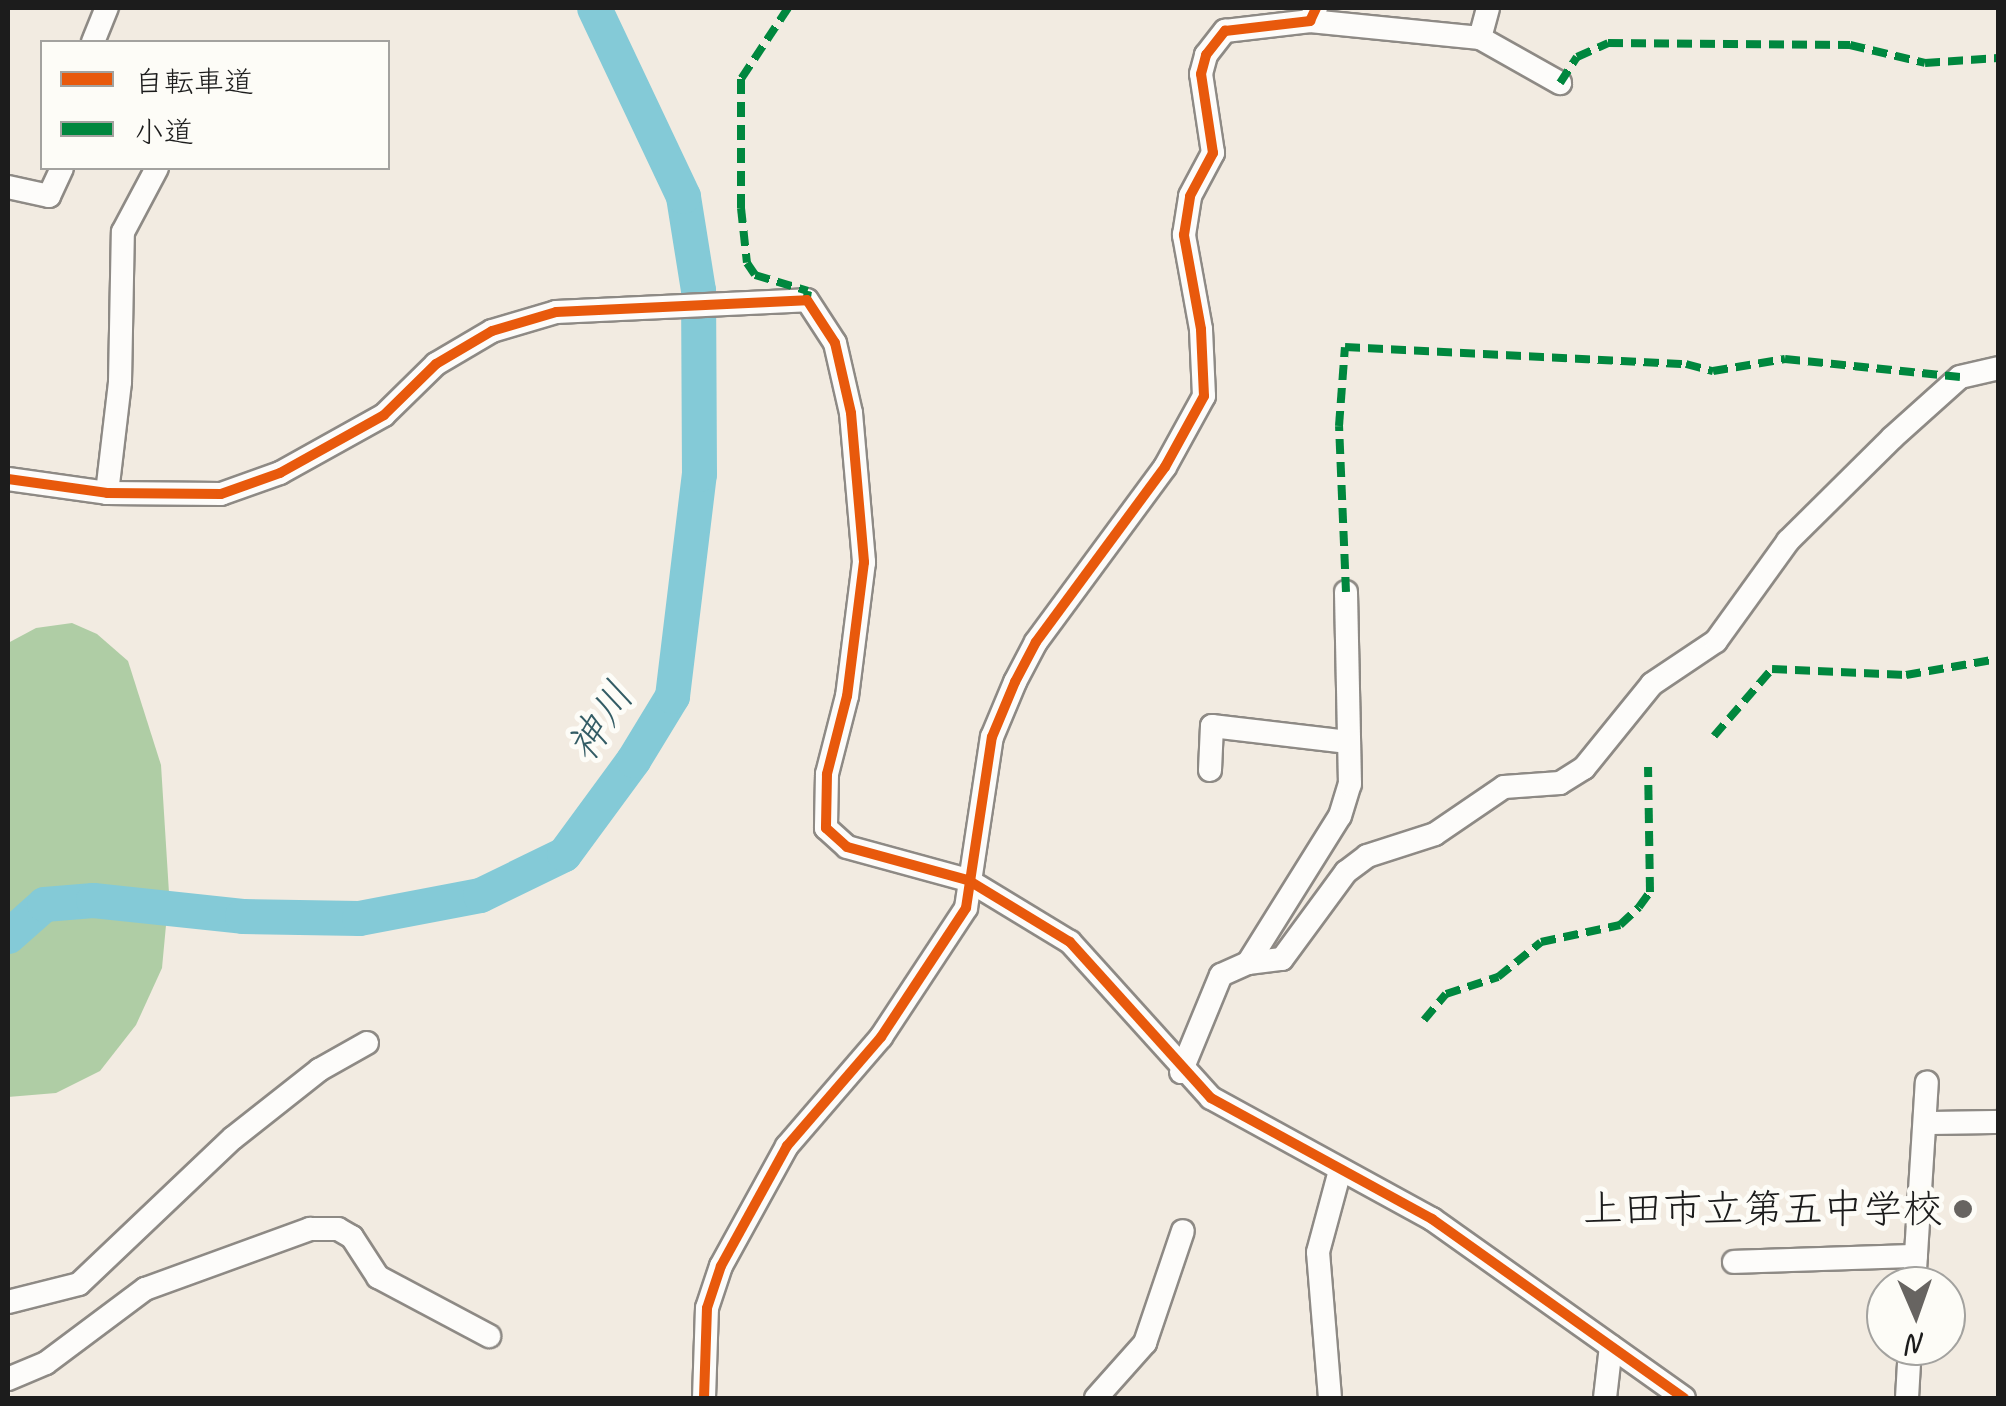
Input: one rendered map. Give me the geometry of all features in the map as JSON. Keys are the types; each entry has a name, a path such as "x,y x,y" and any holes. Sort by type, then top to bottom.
{"street":[{"path":"95,40 107,8"},
{"path":"1480,38 1488,8"},
{"path":"704,1398 707,1308 720,1266 787,1146 881,1037 966,908 992,737 1014,682 1036,642 1165,466 1204,396 1199,310 1184,235 1190,196 1213,153 1201,74 1206,56 1225,31 1313,14 1480,38 1560,84"},
{"path":"8,187 50,196 61,170"},
{"path":"107,493 120,382 123,232 156,170"},
{"path":"8,479 107,493 221,494 280,473 384,415 436,364 492,332 556,312 751,299 807,300 823,316 835,343 861,486 858,620 827,774 826,828 847,847 968,880 1070,942 1180,1072 1229,1110 1339,1174 1432,1218 1684,1398"},
{"path":"1180,1072 1221,975 1248,962 1282,959 1346,872 1366,856 1435,834 1504,787 1560,783 1584,768 1652,684 1716,641 1788,541 1892,438 1960,377 1998,368"},
{"path":"1248,962 1340,816 1350,784 1346,592"},
{"path":"1210,770 1212,726 1348,742"},
{"path":"8,1302 79,1284 232,1138 318,1070 366,1043"},
{"path":"1915,1266 1927,1082"},
{"path":"1926,1123 1998,1122"},
{"path":"1330,1398 1318,1252 1339,1174"},
{"path":"8,1379 46,1364 145,1289 231,1252 310,1229 338,1229 352,1237 378,1277 489,1336"},
{"path":"1096,1398 1145,1343 1183,1231"},
{"path":"1734,1262 1916,1256"},
{"path":"1605,1398 1611,1346"},
{"path":"1907,1398 1909,1366"}],"green space":[{"path":"72,623 97,634 128,661 161,765 169,893 162,968 136,1025 100,1071 56,1093 8,1097 8,643 36,628"}],"waterway":[{"name":"神川","path":"8,936 44,904 93,900 242,916 359,918 480,895 564,854 633,760 672,696 699,474 698,290 683,196 594,8"}],"marked path":[{"path":"788,8 741,79 741,208 747,263 755,275 808,291 807,297"},
{"path":"1560,83 1577,57 1608,43 1850,45 1925,63 1998,58"},
{"path":"1346,592 1339,426 1345,347 1686,364 1713,371 1785,359 1960,377"},
{"path":"1714,736 1772,669 1906,675 1998,659"},
{"path":"1424,1020 1446,994 1498,977 1541,942 1620,925 1639,907 1650,892 1648,767"}],"cycle path":[{"path":"704,1398 707,1308 721,1266 787,1146 881,1037 966,908 992,737 1015,682 1036,642 1165,467 1204,396 1201,329 1184,235 1190,196 1213,153 1201,74 1206,55 1225,31 1310,21 1316,8"},
{"path":"8,479 107,493 221,494 280,473 384,415 436,364 492,331 556,312 807,300 835,343 851,413 864,562 847,696 827,774 826,828 847,847 968,880 1070,942 1211,1098 1432,1219 1684,1398"}],"place":[{"name":"上田市立第五中学校","path":"1963,1209"}]}
